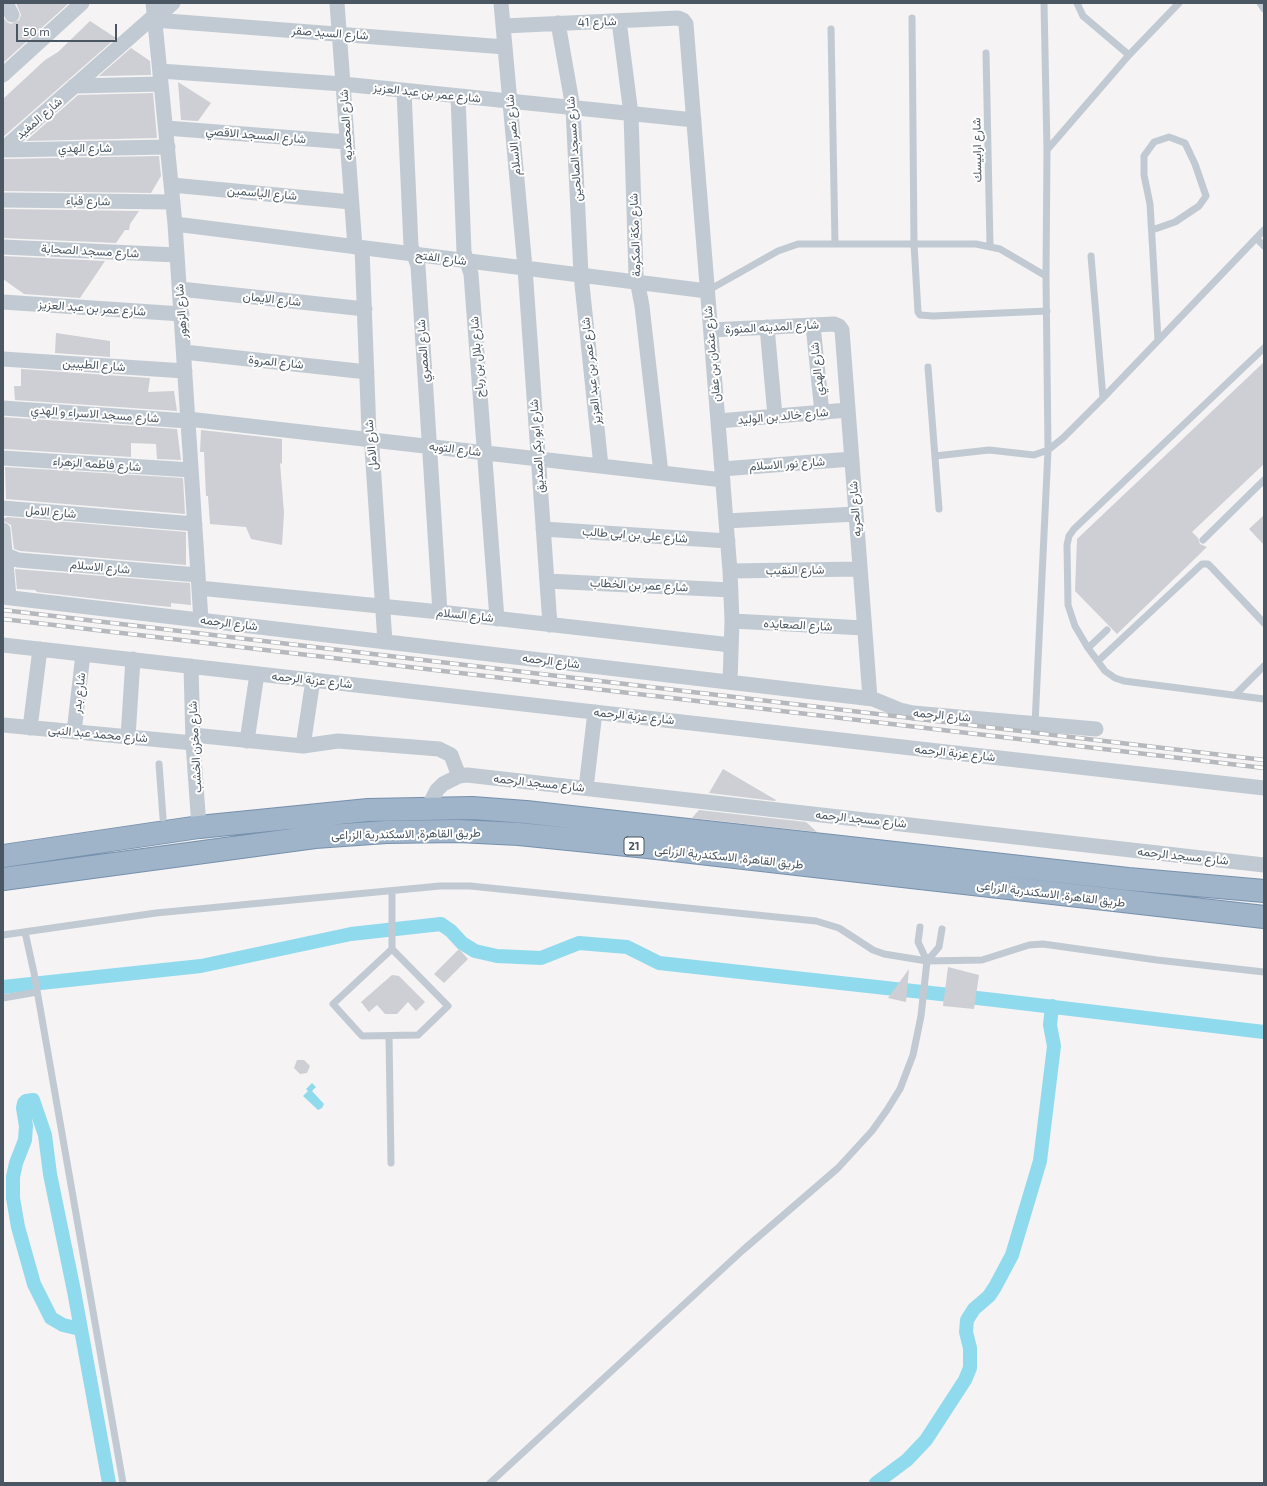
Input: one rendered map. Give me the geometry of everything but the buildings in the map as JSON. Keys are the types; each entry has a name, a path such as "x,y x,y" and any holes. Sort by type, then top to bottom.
{"highway":[{"name":"طريق القاهرة, الاسكندرية الزراعى","path":"3,856 199,827 368,810 472,808 526,812 1128,879 1264,891"},
{"name":"طريق القاهرة, الاسكندرية الزراعى","path":"3,879 315,837 386,832 458,832 518,834 647,847 1264,917"}],"street":[{"path":"3,75 82,3"},
{"name":"شارع المفيد","path":"3,149 154,13 173,3"},
{"name":"شارع المحمديه","path":"337,3 352,202 359,247"},
{"name":"شارع نصر الاسلام","path":"500,3 525,268"},
{"name":"شارع السيد صقر","path":"154,13 339,34 505,47"},
{"name":"شارع الزهور","path":"154,13 172,185 182,314 201,620"},
{"name":"شارع 41","path":"503,26 678,18 685,21 687,27"},
{"name":"شارع مكة المكرمة","path":"619,20 631,114 637,282 642,306 661,473"},
{"name":"شارع مسجد الصالحين","path":"558,23 573,108 581,275"},
{"name":"شارع عثمان بن عفان","path":"687,27 730,571 732,621 730,682"},
{"path":"74,86 160,77"},
{"name":"شارع عمر بن عبد العزيز","path":"160,77 343,84 694,120"},
{"name":"شارع المصري","path":"404,90 411,246 418,266 440,612"},
{"name":"شارع بلال بن رباح","path":"458,96 466,261 471,274 497,619"},
{"name":"شارع المسجد الاقصي","path":"166,128 347,142"},
{"name":"شارع الهدي","path":"3,149 168,147"},
{"name":"شارع الياسمين","path":"172,185 352,202"},
{"name":"شارع قباء","path":"3,200 173,202"},
{"name":"شارع الفتح","path":"175,224 707,291"},
{"name":"شارع مسجد الصحابة","path":"3,247 177,255"},
{"name":"شارع الامل","path":"359,247 365,309 370,439 385,642"},
{"name":"شارع ابو بكر الصديق","path":"525,268 550,625"},
{"name":"شارع عمر بن عبد العزيز","path":"581,275 602,466"},
{"name":"شارع الايمان","path":"180,289 365,309"},
{"name":"شارع عمر بن عبد العزيز","path":"3,302 182,314"},
{"name":"شارع المدينه المنورة","path":"711,330 834,324"},
{"name":"شارع الحريه","path":"834,324 839,326 842,330 870,698"},
{"name":"شارع الهدي","path":"813,325 822,413"},
{"path":"767,327 775,416"},
{"name":"شارع المروة","path":"184,352 367,372"},
{"name":"شارع الطيبين","path":"3,359 185,371"},
{"name":"شارع مسجد الاسراء و الهدي","path":"3,408 188,420"},
{"name":"شارع خالد بن الوليد","path":"718,421 848,410"},
{"name":"شارع التوبه","path":"188,420 370,439 661,473 722,475"},
{"name":"شارع فاطمه الزهراء","path":"3,458 191,470"},
{"name":"شارع نور الاسلام","path":"722,475 852,459"},
{"name":"شارع الامل","path":"3,508 195,524"},
{"path":"726,521 856,514"},
{"name":"شارع على بن ابى طالب","path":"543,529 728,541"},
{"path":"3,530 6,597"},
{"name":"شارع الاسلام","path":"4,554 18,560 198,582"},
{"name":"شارع النقيب","path":"730,571 860,569"},
{"name":"شارع عمر بن الخطاب","path":"547,581 731,590"},
{"name":"شارع السلام","path":"198,582 383,607 440,612 731,645"},
{"name":"شارع الرحمه","path":"6,597 870,698 880,700 907,712 1096,729"},
{"name":"شارع الصعايده","path":"732,621 864,628"},
{"name":"شارع عزبة الرحمه","path":"3,645 1264,788"},
{"path":"30,728 40,649"},
{"name":"شارع بدر","path":"74,732 83,654"},
{"path":"128,737 133,659"},
{"name":"شارع مخزن الخشب","path":"192,666 193,739 199,827"},
{"path":"246,741 257,674"},
{"path":"303,746 313,680"},
{"path":"586,788 595,712"},
{"name":"شارع محمد عبد النبى","path":"3,725 128,737 193,739"},
{"path":"193,739 246,741 303,746 338,741 443,750 453,759 459,776 450,779 437,790 427,808"},
{"name":"شارع مسجد الرحمه","path":"459,776 468,775 586,788 1264,865"}],"lane":[{"path":"1035,724 1048,450 1046,276 1047,150 1044,3"},
{"path":"1077,3 1083,16 1129,55"},
{"path":"1047,150 1129,55 1179,3"},
{"path":"1260,3 1264,9"},
{"path":"912,18 914,244 918,312 920,315 1047,311"},
{"path":"831,29 836,244"},
{"name":"شارع ارابيسك","path":"986,53 990,246"},
{"path":"1152,230 1175,222 1199,206 1206,196 1195,164 1185,143 1168,137 1154,142 1144,156 1144,174 1150,204 1152,230 1158,340"},
{"path":"935,456 989,450 1034,455 1048,450 1063,438 1103,398 1264,230"},
{"path":"1256,238 1264,246"},
{"path":"707,291 788,247 798,244 976,244 990,246 1017,258 1046,276"},
{"path":"1091,256 1103,398"},
{"path":"1264,348 1074,529 1069,536 1067,545 1068,605 1075,626 1088,648 1105,671 1115,678 1124,681 1264,698"},
{"path":"928,367 939,509"},
{"path":"1203,540 1264,480"},
{"path":"1098,661 1202,564 1208,564 1264,623"},
{"path":"1088,648 1107,630"},
{"path":"1234,695 1264,666"},
{"path":"159,764 164,818"},
{"path":"3,935 156,913 440,886 470,886 816,921 839,928 874,950 884,954 927,961 982,960 1018,948 1043,944 1157,960 1264,972"},
{"path":"392,891 392,949 332,1004 362,1036 418,1036 448,1006 392,949"},
{"path":"490,1483 600,1384 743,1250 838,1168 872,1131 900,1089 913,1055 921,1016 927,961 918,942 920,926"},
{"path":"927,961 939,947 942,929"},
{"path":"25,932 34,973 123,1483"},
{"path":"3,998 37,992"},
{"path":"390,1036 392,1163"}],"water":[{"path":"312,1083 316,1087 312,1091 324,1104 322,1108 318,1110 303,1096 308,1091 306,1089"}],"waterway":[{"path":"3,987 201,966 351,934 441,924 451,931 462,943 475,951 497,956 541,958 579,943 627,947 659,963 995,1000 1264,1032"},
{"path":"876,1483 907,1460 926,1440 965,1380 970,1368 970,1348 966,1332 967,1320 974,1309 989,1296 1012,1255 1040,1161 1054,1046 1050,1025 1052,1006"},
{"path":"80,1329 63,1325 51,1318 34,1284 18,1227 13,1198 13,1177 16,1163 25,1140 26,1126 23,1108 26,1101 33,1100 45,1135 50,1174 74,1291 109,1483"}],"railway":[{"path":"3,610 1264,760"},
{"path":"3,619 1264,768"}]}
